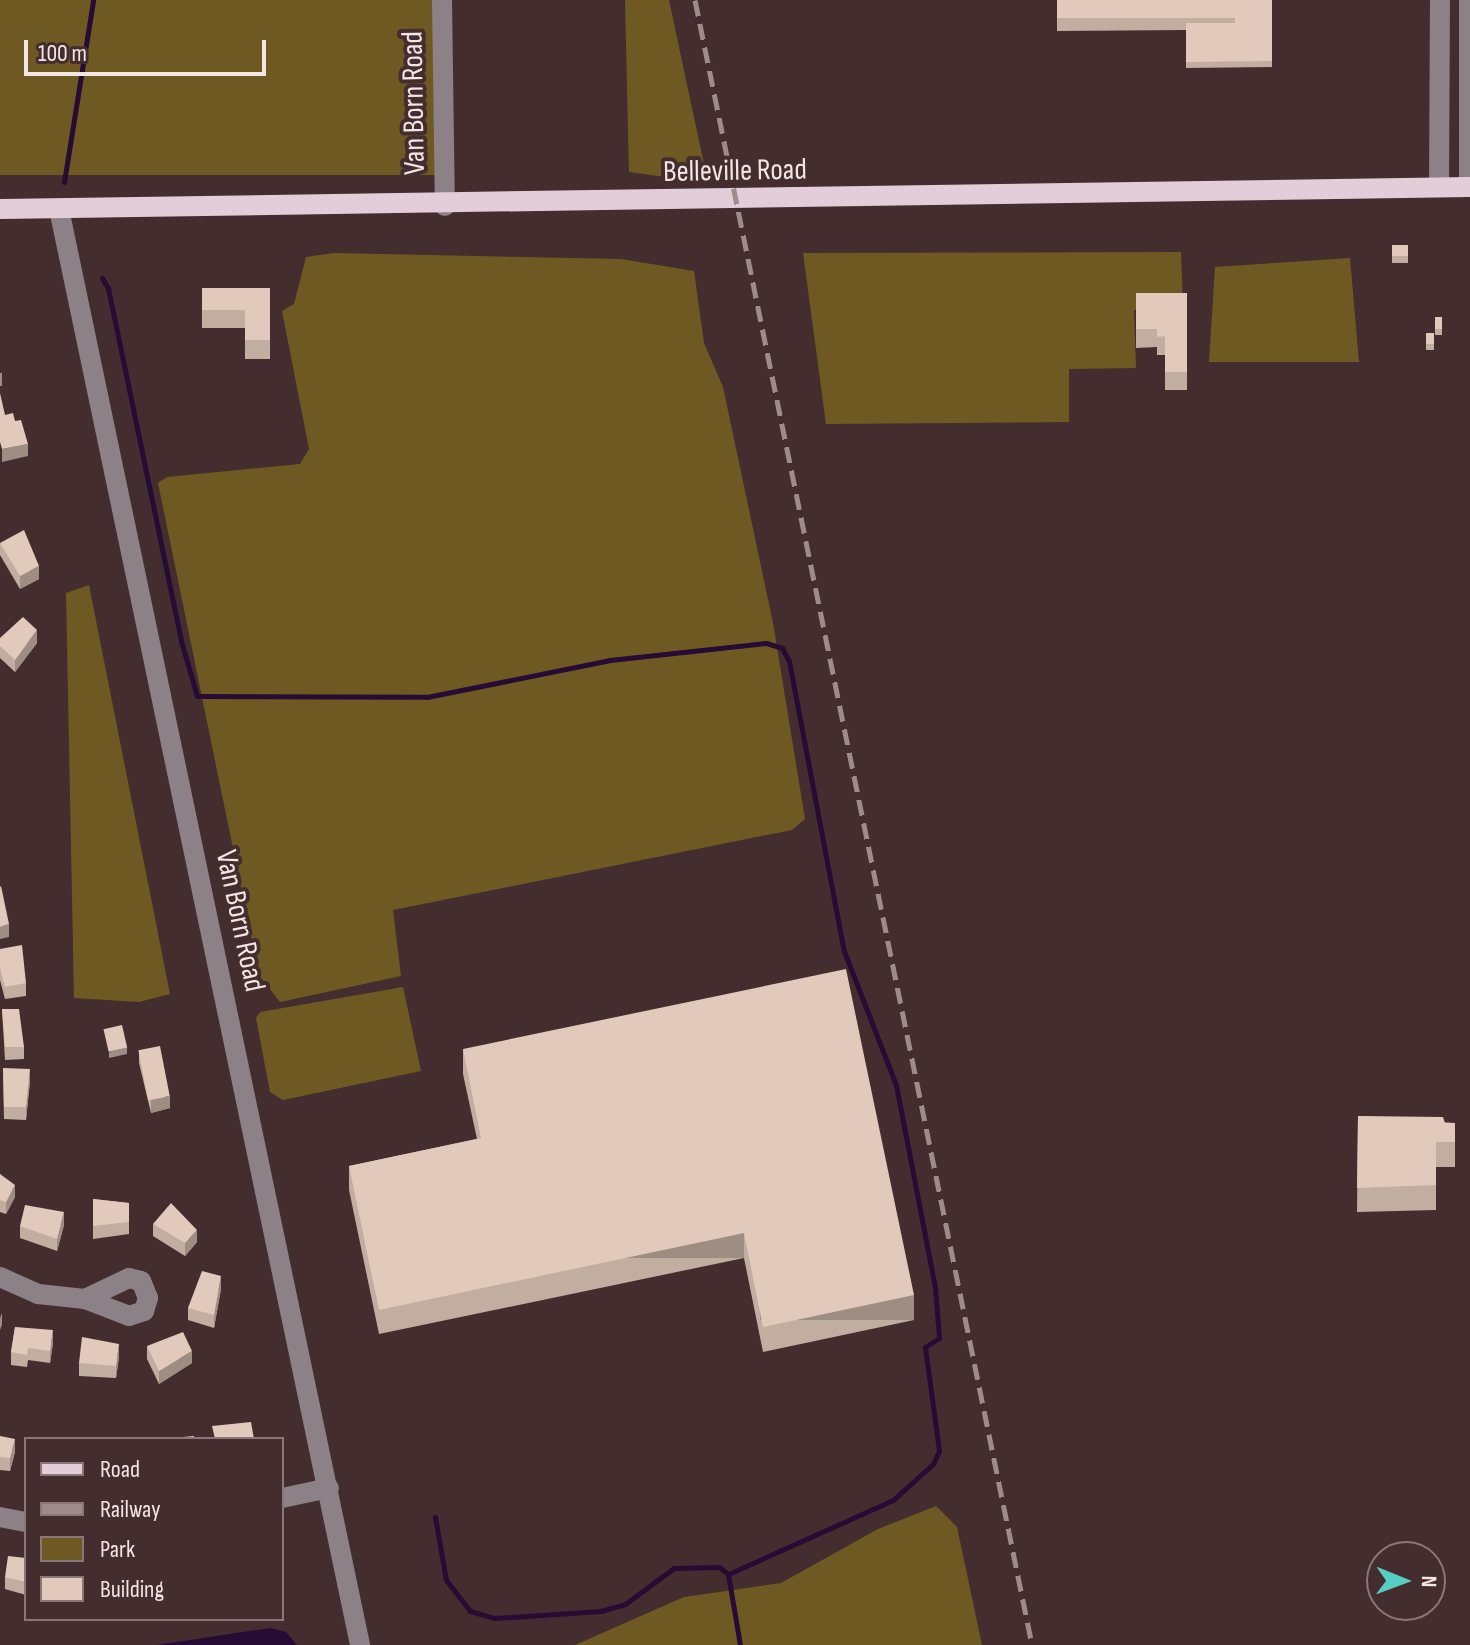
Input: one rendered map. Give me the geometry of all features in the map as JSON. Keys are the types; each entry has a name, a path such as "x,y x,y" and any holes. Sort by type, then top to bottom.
{"main road":[{"name":"Belleville Road","path":"0,209 445,206 1470,187"}],"street":[{"name":"Van Born Road","path":"442,0 445,206"},
{"path":"1439,187 1440,0"},
{"path":"1469,0 1470,187"},
{"name":"Van Born Road","path":"59,209 360,1645"},
{"path":"0,1277 38,1294 85,1299"},
{"path":"284,1498 329,1488"},
{"path":"0,1517 24,1522"}],"green space":[{"path":"0,0 436,0 436,175 0,175"},
{"path":"625,0 669,0 708,183 629,172"},
{"path":"1181,252 1183,308 1134,310 1136,368 1069,369 1069,422 826,424 803,253"},
{"path":"334,253 621,259 694,271 704,343 723,387 773,623 805,819 792,830 393,910 401,976 280,1002 259,975 158,483 167,477 300,464 309,449 282,311 294,304 306,257"},
{"path":"1350,258 1359,362 1209,362 1215,267"},
{"path":"89,585 170,994 139,1002 74,998 66,593"},
{"path":"403,987 421,1071 283,1100 270,1092 256,1018 260,1012"},
{"path":"936,1506 957,1527 982,1645 575,1645 684,1597 781,1583 878,1529"}],"shaded area":[{"path":"270,1628 286,1632 297,1645 157,1645"}],"building":[{"path":"1057,0 1235,0 1235,18 1057,18"},
{"path":"1235,0 1272,0 1272,61 1186,62 1186,23 1235,23"},
{"path":"1392,245 1408,245 1408,256 1392,256"},
{"path":"202,288 270,288 270,340 245,340 245,310 202,310"},
{"path":"1136,293 1187,293 1187,372 1165,372 1165,336 1157,337 1157,329 1136,329"},
{"path":"1435,317 1442,317 1442,329 1435,329"},
{"path":"1426,333 1434,333 1434,344 1426,344"},
{"path":"0,393 5,415 13,413 15,421 21,420 28,444 2,449"},
{"path":"24,530 39,566 20,576 0,543"},
{"path":"23,617 37,630 15,660 0,646 0,638"},
{"path":"0,887 9,924 0,927"},
{"path":"22,945 26,983 5,987 0,968 0,949"},
{"path":"846,969 914,1295 763,1327 744,1233 379,1310 349,1166 481,1138 463,1049"},
{"path":"2,1009 19,1009 24,1047 5,1047"},
{"path":"122,1025 127,1047 109,1052 103,1029"},
{"path":"160,1046 170,1096 148,1100 138,1050"},
{"path":"3,1068 30,1069 26,1107 4,1107"},
{"path":"1358,1116 1443,1117 1445,1123 1455,1123 1455,1142 1436,1142 1436,1185 1357,1188"},
{"path":"0,1174 15,1185 6,1202 0,1200"},
{"path":"93,1199 129,1203 129,1222 93,1226"},
{"path":"171,1203 197,1230 185,1243 153,1224"},
{"path":"25,1205 64,1212 57,1239 20,1226"},
{"path":"202,1271 221,1276 214,1315 188,1308"},
{"path":"15,1327 53,1330 50,1351 28,1348 27,1355 11,1352"},
{"path":"183,1332 192,1351 159,1371 147,1346"},
{"path":"82,1337 119,1344 116,1366 79,1363"},
{"path":"251,1422 254,1437 215,1437 212,1426"},
{"path":"0,1436 15,1439 10,1458 0,1457"},
{"path":"8,1556 24,1558 24,1582 5,1577"}],"waterway":[{"path":"64,182 93,0"},
{"path":"102,278 108,288 181,641 197,696 427,697 610,660 766,643 782,648 789,661 844,951 896,1085 935,1287 939,1338 925,1347 939,1451 933,1464 893,1500 728,1574"},
{"path":"435,1517 446,1580 470,1611 495,1618 601,1611 625,1604 674,1568 719,1567 728,1574 740,1645"}],"railway":[{"path":"695,0 1032,1645"}]}
